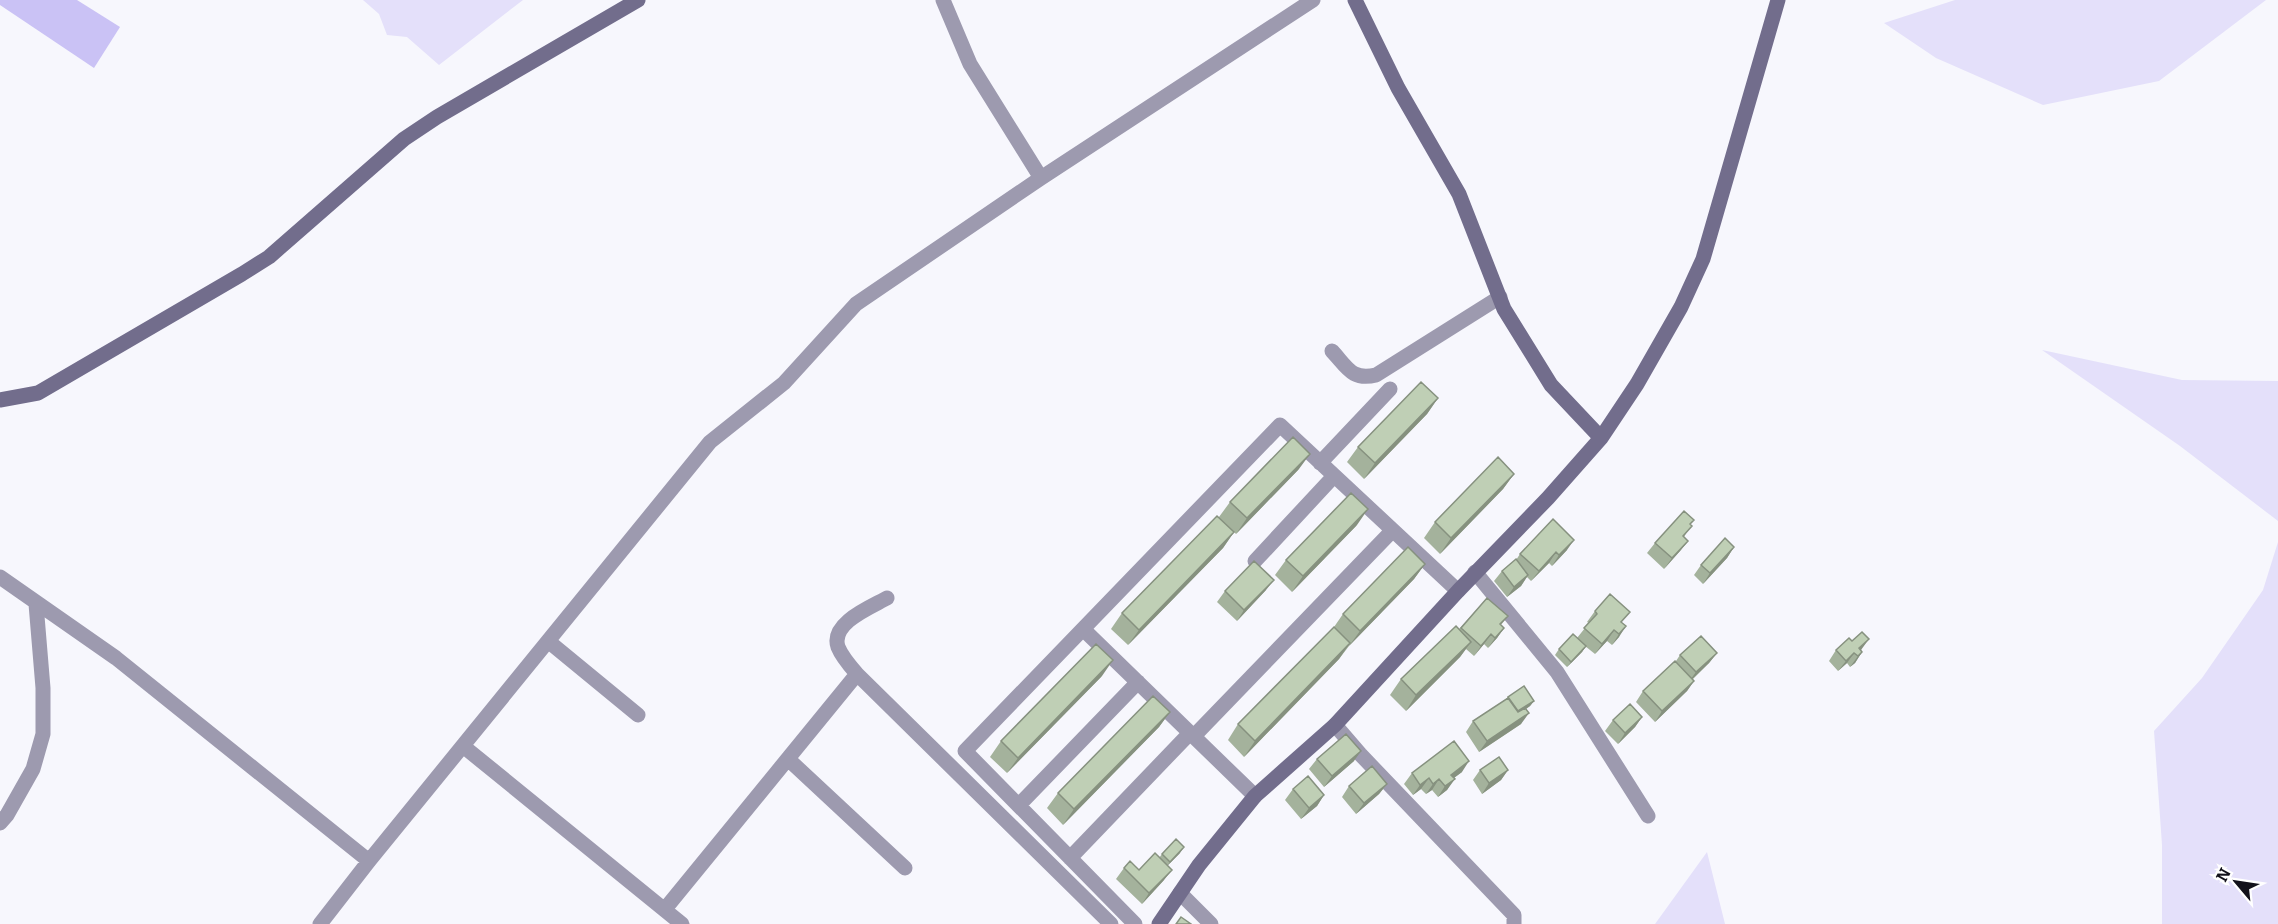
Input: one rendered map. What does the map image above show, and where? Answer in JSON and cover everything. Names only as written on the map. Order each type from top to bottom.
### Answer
[{"type":"street","points":[[0,400],[38,393],[242,274],[269,257],[404,139],[437,117],[638,0]]},
{"type":"street","points":[[943,0],[970,64],[1041,178]]},
{"type":"street","points":[[320,924],[710,442],[784,383],[856,304],[1041,178],[1313,0]]},
{"type":"street","points":[[1355,0],[1398,88],[1459,194],[1504,309],[1551,385],[1601,438]]},
{"type":"street","points":[[1159,924],[1199,865],[1256,796],[1335,725],[1475,572],[1548,498],[1601,438],[1637,384],[1681,307],[1703,259],[1778,0]]},
{"type":"street","points":[[1332,351],[1353,374],[1363,378],[1376,375],[1500,297]]},
{"type":"street","points":[[1320,463],[1390,389]]},
{"type":"street","points":[[1135,924],[965,751],[1280,425],[1458,591]]},
{"type":"street","points":[[1255,561],[1334,476]]},
{"type":"street","points":[[1070,858],[1392,531]]},
{"type":"street","points":[[1475,572],[1557,672],[1648,816]]},
{"type":"street","points":[[0,577],[116,658],[369,861]]},
{"type":"street","points":[[888,598],[852,618],[840,629],[837,645],[844,658],[857,674],[1111,924]]},
{"type":"street","points":[[0,823],[7,815],[33,769],[43,734],[43,688],[36,604]]},
{"type":"street","points":[[1083,629],[1256,796]]},
{"type":"street","points":[[548,641],[638,715]]},
{"type":"street","points":[[665,909],[857,674]]},
{"type":"street","points":[[1019,805],[1138,682]]},
{"type":"street","points":[[1335,725],[1514,915],[1514,924]]},
{"type":"street","points":[[463,746],[682,924]]},
{"type":"street","points":[[788,759],[905,868]]},
{"type":"street","points":[[1180,893],[1211,924]]},
{"type":"shaded area","points":[[0,0],[77,0],[120,27],[94,68],[0,5]]},
{"type":"shaded area","points":[[363,0],[523,0],[439,65],[407,37],[387,35],[379,14]]},
{"type":"shaded area","points":[[1955,0],[2266,0],[2159,81],[2043,105],[1936,58],[1884,23]]},
{"type":"shaded area","points":[[2042,350],[2182,380],[2278,381],[2278,521],[2180,446]]},
{"type":"shaded area","points":[[2278,542],[2278,924],[2162,924],[2162,845],[2154,731],[2202,678],[2263,590]]},
{"type":"shaded area","points":[[1707,852],[1725,924],[1655,924]]},
{"type":"building","points":[[1421,382],[1438,398],[1375,463],[1358,447]]},
{"type":"building","points":[[1293,437],[1310,454],[1247,518],[1230,502]]},
{"type":"building","points":[[1498,457],[1514,474],[1451,538],[1435,522]]},
{"type":"building","points":[[1351,493],[1368,509],[1303,576],[1286,560]]},
{"type":"building","points":[[1684,511],[1694,520],[1683,536],[1688,541],[1672,558],[1655,543]]},
{"type":"building","points":[[1217,516],[1234,532],[1139,630],[1122,613]]},
{"type":"building","points":[[1553,519],[1574,540],[1559,555],[1556,552],[1539,571],[1520,554]]},
{"type":"building","points":[[1725,538],[1734,547],[1710,573],[1701,565]]},
{"type":"building","points":[[1408,547],[1425,564],[1360,631],[1343,614]]},
{"type":"building","points":[[1516,559],[1528,575],[1514,587],[1502,571]]},
{"type":"building","points":[[1254,561],[1274,580],[1244,610],[1225,591]]},
{"type":"building","points":[[1610,594],[1630,612],[1621,622],[1626,626],[1619,634],[1614,630],[1602,644],[1584,628],[1597,614],[1595,611]]},
{"type":"building","points":[[1487,598],[1508,616],[1500,624],[1504,628],[1495,638],[1491,634],[1481,646],[1461,628]]},
{"type":"building","points":[[1456,626],[1471,642],[1416,695],[1401,679]]},
{"type":"building","points":[[1334,627],[1350,643],[1255,741],[1238,724]]},
{"type":"building","points":[[1862,632],[1869,639],[1859,648],[1862,652],[1858,656],[1854,653],[1846,661],[1836,650],[1849,638],[1852,641]]},
{"type":"building","points":[[1573,634],[1586,646],[1571,662],[1559,649]]},
{"type":"building","points":[[1701,636],[1717,653],[1696,672],[1680,655]]},
{"type":"building","points":[[1096,644],[1113,660],[1018,758],[1001,741]]},
{"type":"building","points":[[1675,661],[1694,681],[1662,711],[1643,691]]},
{"type":"building","points":[[1524,686],[1534,701],[1518,711],[1508,697]]},
{"type":"building","points":[[1153,696],[1170,712],[1074,809],[1058,793]]},
{"type":"building","points":[[1508,698],[1518,712],[1525,708],[1529,713],[1487,741],[1473,721]]},
{"type":"building","points":[[1630,704],[1642,717],[1625,733],[1613,720]]},
{"type":"building","points":[[1346,734],[1361,751],[1332,776],[1317,759]]},
{"type":"building","points":[[1454,741],[1469,761],[1451,775],[1455,779],[1445,786],[1439,779],[1433,784],[1429,778],[1420,785],[1412,773]]},
{"type":"building","points":[[1499,757],[1508,770],[1489,783],[1480,770]]},
{"type":"building","points":[[1372,766],[1387,784],[1364,803],[1349,786]]},
{"type":"building","points":[[1308,776],[1324,795],[1309,808],[1293,789]]},
{"type":"building","points":[[1176,839],[1184,847],[1170,862],[1162,854]]},
{"type":"building","points":[[1155,853],[1172,870],[1149,893],[1124,868],[1130,861],[1139,870]]},
{"type":"building","points":[[1181,917],[1191,924],[1176,924]]}]
